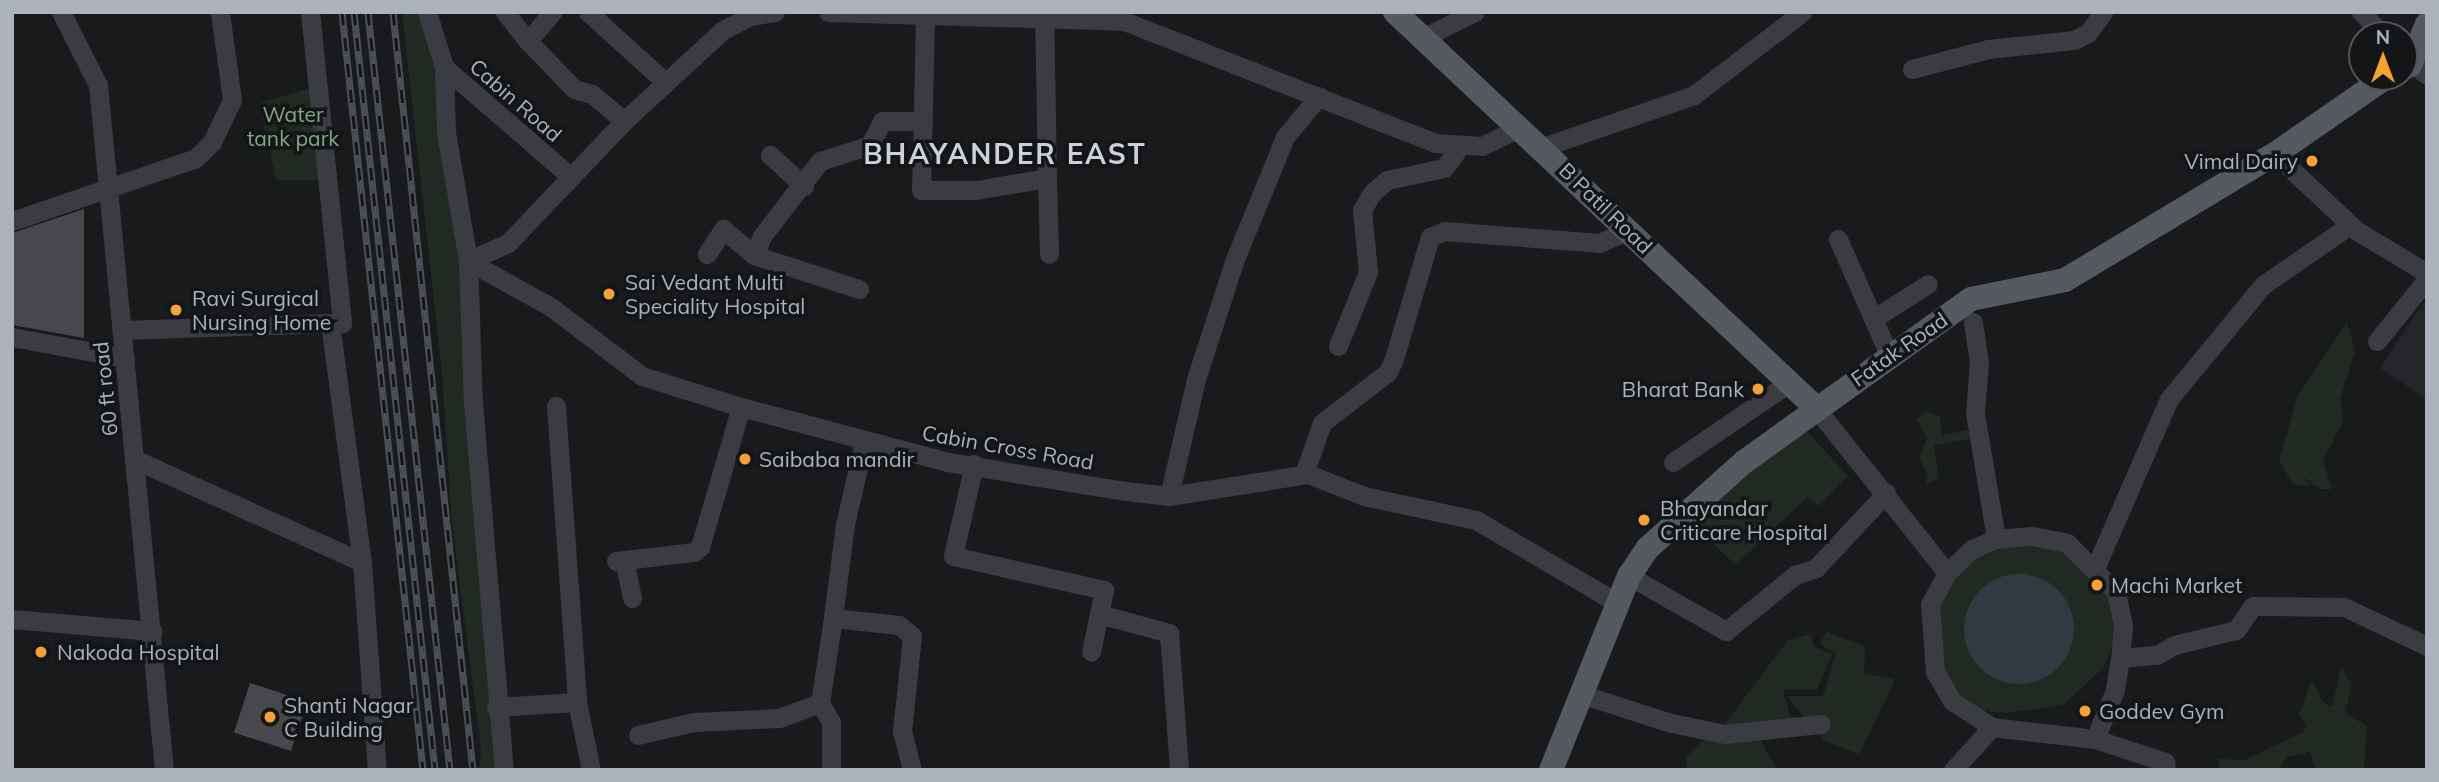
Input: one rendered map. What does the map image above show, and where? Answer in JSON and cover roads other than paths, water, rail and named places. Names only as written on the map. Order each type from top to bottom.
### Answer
[{"type":"main road","name":"B Patil Road","points":[[1395,12],[1521,127],[1815,407]]},
{"type":"main road","points":[[2418,48],[2427,24]]},
{"type":"main road","name":"Fatak Road","points":[[1551,770],[1616,603],[1629,576],[1648,548],[1815,407],[1971,299],[2065,280],[2275,154],[2366,91]]},
{"type":"street","name":"60 ft road","points":[[61,12],[98,85],[164,770]]},
{"type":"street","points":[[12,221],[108,185],[149,178],[196,158],[212,142],[232,100],[220,12]]},
{"type":"street","points":[[310,12],[342,323]]},
{"type":"street","name":"Cabin Road","points":[[428,12],[444,67],[571,177]]},
{"type":"street","points":[[505,12],[528,41],[574,89],[592,94],[624,121]]},
{"type":"street","points":[[528,41],[552,12]]},
{"type":"street","points":[[588,12],[664,81]]},
{"type":"street","points":[[468,261],[508,243],[664,81],[723,30],[751,14],[775,12]]},
{"type":"street","points":[[828,12],[925,19],[1044,14],[1124,21],[1435,143],[1460,147],[1497,141],[1521,127]]},
{"type":"street","points":[[1422,38],[1475,12]]},
{"type":"street","points":[[1543,148],[1694,95],[1802,12]]},
{"type":"street","points":[[1912,69],[1988,49],[2074,40],[2088,33],[2103,12]]},
{"type":"street","points":[[1044,14],[1049,254]]},
{"type":"street","points":[[925,19],[921,190],[976,190],[1047,178]]},
{"type":"street","points":[[444,67],[446,132],[468,261],[496,707],[504,770]]},
{"type":"street","points":[[1169,496],[1196,379],[1235,259],[1284,137],[1319,96]]},
{"type":"street","points":[[754,255],[762,236],[804,186],[820,161],[870,145],[882,121],[923,121]]},
{"type":"street","points":[[1338,346],[1368,272],[1362,210],[1371,193],[1387,180],[1444,168],[1460,147]]},
{"type":"street","points":[[2275,154],[2350,225],[2427,273]]},
{"type":"street","points":[[770,155],[804,186]]},
{"type":"street","points":[[2096,566],[2169,399],[2263,285],[2350,225]]},
{"type":"street","points":[[707,254],[723,229],[754,255],[859,289]]},
{"type":"street","points":[[1304,474],[1322,423],[1391,365],[1430,237],[1444,231],[1599,243],[1629,230]]},
{"type":"street","points":[[1838,239],[1890,357]]},
{"type":"street","name":"Cabin Cross Road","points":[[468,261],[551,307],[642,376],[741,407],[864,442],[974,464],[1169,496],[1304,474],[1364,496],[1476,520],[1564,569],[1616,603]]},
{"type":"street","points":[[2377,341],[2427,279]]},
{"type":"street","points":[[1873,319],[1928,284]]},
{"type":"street","points":[[1973,322],[1979,363],[1975,413],[1996,539]]},
{"type":"street","points":[[122,330],[330,323],[362,562],[377,770]]},
{"type":"street","points":[[12,337],[125,358]]},
{"type":"street","points":[[1673,462],[1789,383]]},
{"type":"street","points":[[556,406],[577,702],[591,770]]},
{"type":"street","points":[[632,598],[620,561],[694,552],[700,547],[741,407]]},
{"type":"street","points":[[1815,407],[1947,573]]},
{"type":"street","points":[[831,770],[831,722],[820,703],[845,524],[864,442]]},
{"type":"street","points":[[136,460],[362,562]]},
{"type":"street","points":[[974,464],[953,556],[1104,590],[1091,652]]},
{"type":"street","points":[[1629,576],[1726,631],[1795,575],[1816,568],[1886,493]]},
{"type":"street","points":[[2095,739],[2115,690],[2120,658],[2123,626],[2116,592],[2096,566],[2067,543],[2032,536],[1996,539],[1972,549],[1947,573],[1930,604],[1935,672],[1952,702],[1992,727],[2095,739],[2165,762],[2166,770]]},
{"type":"street","points":[[2120,658],[2157,655],[2174,645],[2236,631],[2253,606],[2344,607],[2427,646]]},
{"type":"street","points":[[1100,614],[1169,633],[1179,770]]},
{"type":"street","points":[[833,618],[899,625],[912,636],[902,731],[912,770]]},
{"type":"street","points":[[12,619],[152,631]]},
{"type":"street","points":[[1581,694],[1671,723],[1725,734],[1820,724]]},
{"type":"street","points":[[496,707],[577,702]]},
{"type":"street","points":[[638,735],[694,722],[779,718],[820,703]]},
{"type":"street","points":[[1953,770],[1992,727]]},
{"type":"railway","points":[[342,12],[423,770]]},
{"type":"railway","points":[[354,12],[435,770]]},
{"type":"railway","points":[[368,12],[450,770]]},
{"type":"railway","points":[[393,12],[473,770]]},
{"type":"place","name":"Vimal Dairy","points":[[2312,161]]},
{"type":"place","name":"Sai Vedant Multi Speciality Hospital","points":[[609,294]]},
{"type":"place","name":"Ravi Surgical Nursing Home","points":[[176,310]]},
{"type":"place","name":"Bharat Bank","points":[[1758,389]]},
{"type":"place","name":"Saibaba mandir","points":[[745,459]]},
{"type":"place","name":"Bhayandar Criticare Hospital","points":[[1644,520]]},
{"type":"place","name":"Machi Market","points":[[2097,585]]},
{"type":"place","name":"Nakoda Hospital","points":[[41,652]]},
{"type":"place","name":"Goddev Gym","points":[[2085,711]]},
{"type":"place","name":"Shanti Nagar C Building","points":[[270,717]]},
{"type":"district","name":"BHAYANDER EAST","points":[[1005,154]]},
{"type":"park label","name":"Water tank park","points":[[293,126]]}]
